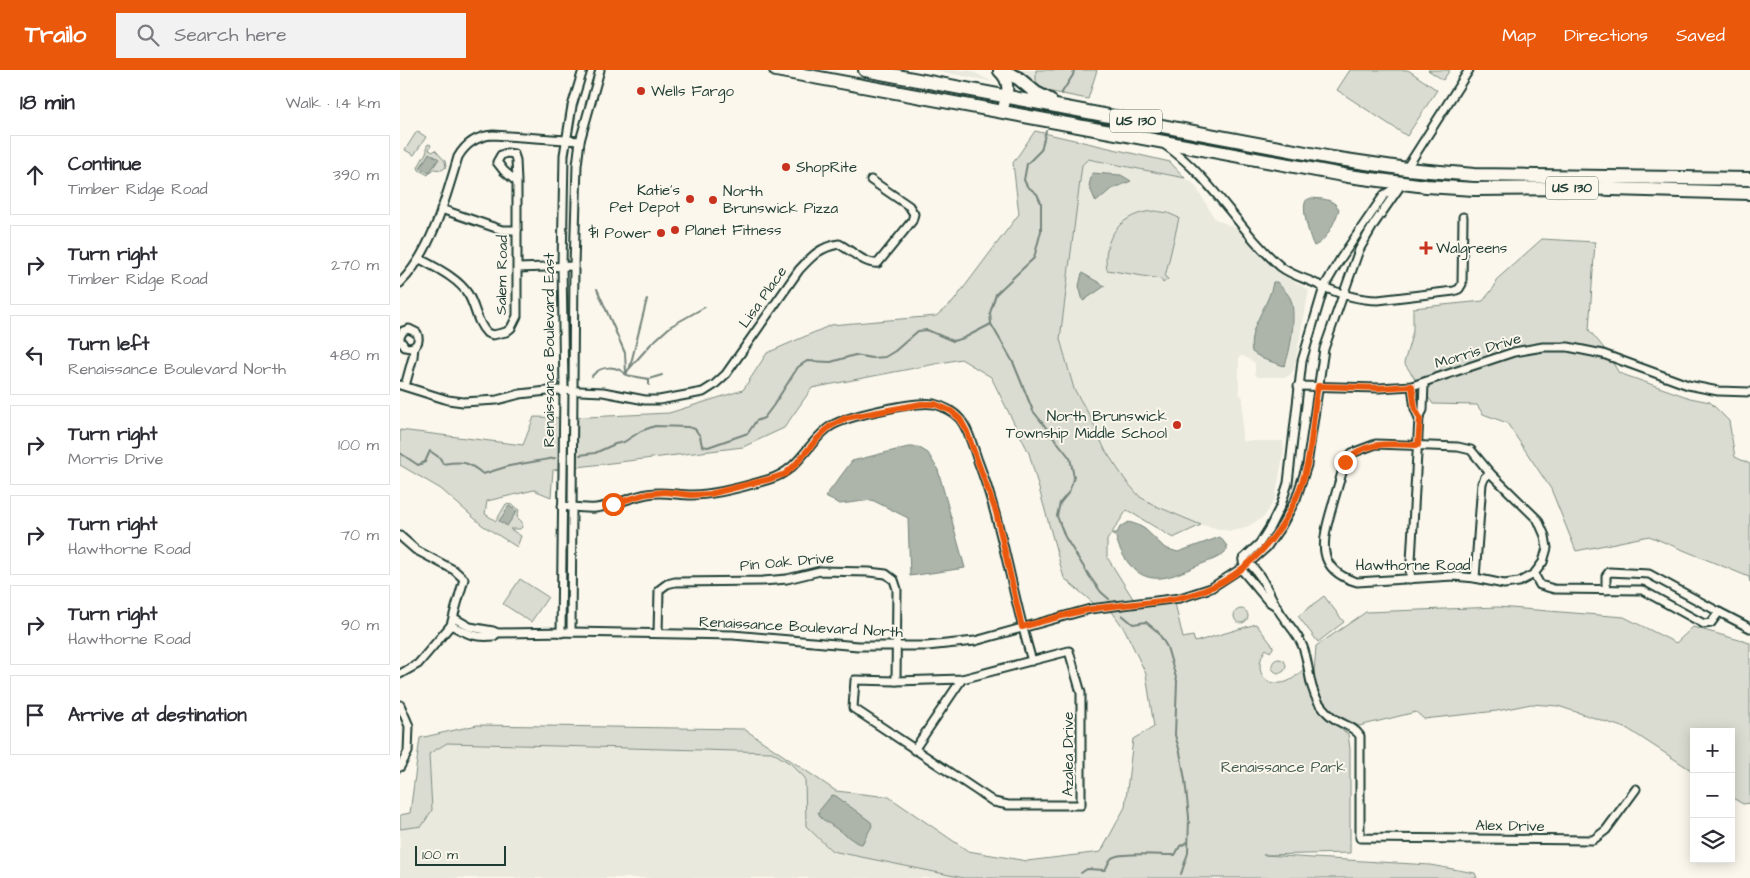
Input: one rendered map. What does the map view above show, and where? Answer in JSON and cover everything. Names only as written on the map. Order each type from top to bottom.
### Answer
[{"type":"highway","name":"US 130","points":[[776,70],[1348,176],[1402,183],[1474,189],[1578,188],[1750,193]]},
{"type":"highway","name":"US 130","points":[[865,70],[1332,158],[1406,169],[1474,175],[1750,179]]},
{"type":"highway","points":[[999,70],[1018,78],[1036,93],[1061,106]]},
{"type":"street","name":"Renaissance Boulevard East","points":[[561,633],[564,390],[562,266],[566,140],[572,106],[583,70]]},
{"type":"street","name":"Renaissance Boulevard East","points":[[570,632],[574,266],[580,141],[600,70]]},
{"type":"street","points":[[999,70],[1006,77],[1008,84],[1002,112]]},
{"type":"street","points":[[1402,183],[1406,169],[1468,70]]},
{"type":"street","points":[[400,284],[410,274],[430,240],[458,157],[463,149],[475,139],[485,135],[493,135],[580,141]]},
{"type":"street","points":[[1156,140],[1183,158],[1282,268],[1342,294],[1367,300],[1378,300],[1459,289],[1462,284],[1463,217]]},
{"type":"street","name":"Lisa Place","points":[[403,386],[448,400],[463,402],[497,400],[540,391],[603,392],[646,400],[660,400],[702,392],[714,385],[726,374],[799,270],[825,246],[839,244],[866,261],[873,264],[878,263],[912,220],[914,214],[909,206],[871,180]]},
{"type":"street","name":"Salem Road","points":[[420,258],[444,273],[467,292],[472,301],[478,322],[487,333],[493,335],[506,332],[515,323],[517,316],[517,182]]},
{"type":"street","name":"Renaissance Boulevard North","points":[[452,622],[497,633],[570,632],[733,635],[858,646],[927,646],[975,641],[1090,609],[1180,598],[1210,588],[1241,569],[1270,527],[1281,505],[1288,483],[1298,386],[1304,352],[1324,287],[1341,258],[1384,195],[1402,183]]},
{"type":"street","name":"Renaissance Boulevard North","points":[[1246,561],[1266,548],[1282,525],[1296,499],[1307,465],[1324,349],[1342,294],[1359,250],[1402,183]]},
{"type":"street","points":[[441,209],[502,230],[517,230]]},
{"type":"street","points":[[518,268],[574,266]]},
{"type":"street","points":[[403,386],[413,358],[414,347],[418,340],[415,331],[406,330],[401,333],[400,339],[405,347],[414,347]]},
{"type":"street","name":"Morris Drive","points":[[1298,386],[1379,388],[1412,386],[1514,352],[1543,347],[1568,347],[1603,354],[1688,385],[1718,391],[1750,392]]},
{"type":"street","points":[[1410,579],[1420,418],[1424,410],[1424,382]]},
{"type":"street","points":[[1412,386],[1415,409],[1420,418]]},
{"type":"street","points":[[562,506],[594,508],[646,494],[665,492],[691,495],[710,494],[770,479],[785,474],[829,427],[846,418],[921,404],[935,404],[951,411],[960,419],[967,432],[996,512],[1022,627],[1032,662]]},
{"type":"street","name":"Hawthorne Road","points":[[1376,444],[1418,445],[1458,447],[1471,450],[1490,473],[1538,520],[1545,536],[1547,548],[1543,562],[1534,574],[1519,582],[1504,584],[1476,578],[1435,576],[1357,582],[1344,578],[1334,571],[1326,558],[1324,534],[1345,462],[1352,454],[1376,444]]},
{"type":"street","points":[[1476,578],[1482,483],[1490,473]]},
{"type":"street","points":[[400,536],[416,550],[454,570],[464,579],[452,622],[418,664],[400,674]]},
{"type":"street","points":[[1246,561],[1272,595],[1276,606]]},
{"type":"street","points":[[1241,569],[1268,601],[1276,606]]},
{"type":"street","name":"Pin Oak Drive","points":[[658,633],[659,590],[667,584],[675,582],[787,579],[820,571],[869,572],[886,574],[894,580],[897,588],[896,647]]},
{"type":"street","points":[[1606,590],[1606,576],[1609,572],[1649,574],[1750,628]]},
{"type":"street","points":[[1534,574],[1540,585],[1554,589],[1642,590],[1704,624],[1711,623],[1719,612]]},
{"type":"street","name":"Alex Drive","points":[[1276,606],[1296,632],[1304,649],[1312,688],[1318,702],[1336,721],[1357,731],[1360,736],[1360,838],[1593,840],[1606,830],[1636,789]]},
{"type":"street","points":[[896,647],[896,681]]},
{"type":"street","name":"Azalea Drive","points":[[1069,651],[1082,693],[1081,805],[1008,806],[994,802],[853,708],[855,680],[962,679],[1069,651]]},
{"type":"street","points":[[914,750],[962,679]]},
{"type":"street","points":[[400,706],[409,726],[408,752],[400,767]]},
{"type":"shaded area","points":[[934,70],[969,70],[993,82]]},
{"type":"shaded area","points":[[1019,70],[1036,70],[1036,89],[1021,87]]},
{"type":"shaded area","points":[[429,153],[439,159],[429,173],[420,168]]},
{"type":"shaded area","points":[[1088,159],[1185,178],[1193,183],[1215,219],[1238,229],[1282,275],[1309,290],[1294,369],[1291,374],[1286,377],[1258,377],[1255,374],[1255,363],[1243,356],[1239,357],[1239,393],[1243,398],[1242,441],[1283,441],[1284,450],[1275,499],[1264,517],[1243,529],[1229,531],[1201,525],[1156,506],[1140,497],[1126,481],[1105,450],[1091,418],[1074,389],[1060,339],[1082,165]]},
{"type":"shaded area","points":[[1092,173],[1121,175],[1131,181],[1110,190],[1096,202],[1089,186]]},
{"type":"shaded area","points":[[1311,198],[1330,201],[1339,209],[1333,224],[1323,240],[1314,246],[1305,218],[1304,207],[1305,202]]},
{"type":"shaded area","points":[[1082,273],[1105,286],[1083,301],[1079,286]]},
{"type":"shaded area","points":[[1273,282],[1277,282],[1287,293],[1292,306],[1291,343],[1284,366],[1263,359],[1252,352],[1251,343],[1255,325],[1271,291]]},
{"type":"shaded area","points":[[908,447],[918,447],[928,453],[938,470],[965,568],[910,576],[908,518],[872,500],[840,504],[825,497],[852,461]]},
{"type":"shaded area","points":[[509,506],[517,511],[507,526],[499,521]]},
{"type":"shaded area","points":[[1129,522],[1145,529],[1165,548],[1178,552],[1220,537],[1227,546],[1227,550],[1213,560],[1175,575],[1164,578],[1146,576],[1139,573],[1128,563],[1116,537],[1113,535],[1113,533],[1117,533],[1120,527]]},
{"type":"shaded area","points":[[447,743],[772,752],[791,764],[805,778],[806,826],[832,851],[964,878],[400,878],[400,829],[422,826],[432,810],[429,754]]},
{"type":"shaded area","points":[[832,795],[871,822],[872,826],[862,844],[857,843],[821,818],[818,812]]},
{"type":"green space","points":[[1036,70],[1097,70],[1088,99],[1036,87]]},
{"type":"green space","points":[[1350,70],[1408,70],[1437,90],[1407,136],[1337,90]]},
{"type":"green space","points":[[1428,70],[1450,70],[1443,80]]},
{"type":"green space","points":[[417,131],[426,137],[414,155],[405,150]]},
{"type":"green space","name":"Renaissance Park","points":[[1035,131],[1170,162],[1185,178],[1088,159],[1082,165],[1060,339],[1074,389],[1091,418],[1105,450],[1126,481],[1140,497],[1156,506],[1201,525],[1173,538],[1127,510],[1107,540],[1107,557],[1137,605],[1174,599],[1183,638],[1193,636],[1195,642],[1256,624],[1273,646],[1270,652],[1266,649],[1261,661],[1260,667],[1263,677],[1273,683],[1284,683],[1304,669],[1310,691],[1318,707],[1348,734],[1350,749],[1350,853],[1263,855],[1430,865],[1475,873],[1477,878],[964,878],[832,851],[806,826],[805,778],[791,764],[772,752],[447,743],[429,754],[432,810],[422,826],[400,829],[400,815],[410,813],[420,738],[477,725],[744,729],[836,791],[889,797],[968,851],[1027,861],[1101,852],[1125,807],[1133,739],[1154,727],[1146,674],[1125,630],[1108,606],[1099,608],[1064,578],[1029,453],[991,377],[961,359],[812,388],[784,428],[743,447],[553,470],[551,497],[534,490],[487,501],[485,514],[496,521],[506,504],[512,505],[519,510],[517,517],[522,522],[522,527],[520,529],[510,529],[521,536],[517,547],[482,525],[441,489],[400,465],[400,430],[523,445],[534,417],[567,418],[669,413],[743,390],[767,353],[831,325],[936,316],[953,302],[1019,214],[1013,163]]},
{"type":"green space","points":[[429,144],[431,145],[429,150],[433,152],[435,150],[445,161],[446,167],[442,170],[434,169],[428,175],[419,170],[418,167]]},
{"type":"green space","points":[[1155,211],[1168,213],[1179,218],[1165,277],[1168,279],[1163,283],[1161,279],[1107,270],[1107,247],[1116,229],[1133,216]]},
{"type":"green space","points":[[1542,239],[1595,242],[1589,330],[1603,347],[1619,373],[1690,398],[1710,402],[1729,421],[1735,457],[1750,464],[1750,582],[1749,577],[1649,536],[1576,551],[1551,489],[1507,423],[1483,414],[1477,405],[1433,404],[1404,363],[1413,331],[1413,308],[1483,301],[1495,286],[1496,280]]},
{"type":"green space","points":[[520,579],[548,597],[531,622],[503,604]]},
{"type":"green space","points":[[1324,596],[1344,622],[1318,642],[1298,616]]},
{"type":"green space","points":[[1498,607],[1624,617],[1676,643],[1693,627],[1750,643],[1750,803],[1743,804],[1735,799],[1735,728],[1690,728],[1690,769],[1628,729],[1558,706],[1531,704],[1497,711],[1424,719],[1416,712],[1359,726],[1333,713],[1313,688],[1316,646],[1366,612]]},
{"type":"green space","points":[[1241,609],[1246,611],[1248,616],[1246,621],[1241,623],[1236,621],[1234,616],[1236,611]]},
{"type":"green space","points":[[1279,659],[1284,661],[1286,666],[1284,671],[1279,673],[1274,671],[1272,666],[1274,661]]},
{"type":"waterway","points":[[1061,94],[1073,75],[1074,70]]},
{"type":"waterway","points":[[1046,131],[1041,150],[1027,164],[1024,180],[1027,186],[1037,194],[1041,203],[1041,231],[1034,258],[996,294],[990,313],[991,324],[1013,362],[1033,411],[1070,458],[1074,477],[1069,492],[1060,503],[1057,516],[1065,537],[1090,577],[1109,599]]},
{"type":"waterway","points":[[597,289],[625,353],[626,373]]},
{"type":"waterway","points":[[630,367],[647,299]]},
{"type":"waterway","points":[[649,385],[649,379],[626,375],[628,370],[651,344],[671,326],[705,307]]},
{"type":"waterway","points":[[580,455],[595,453],[624,442],[641,431],[655,426],[695,429],[700,436],[702,446],[708,447],[748,433],[756,421],[764,418],[798,367],[807,361],[831,362],[855,355],[872,358],[885,357],[918,331],[927,330],[953,341],[964,338],[991,324]]},
{"type":"waterway","points":[[592,376],[604,368],[618,369],[626,375]]},
{"type":"waterway","points":[[649,379],[662,375]]},
{"type":"waterway","points":[[400,453],[418,465],[425,462],[430,451],[440,458],[443,464],[464,463],[483,474],[509,466],[555,458]]},
{"type":"waterway","points":[[1122,615],[1133,624],[1146,622],[1158,632],[1167,647],[1177,681],[1175,735],[1185,780],[1189,817],[1188,853],[1181,874]]},
{"type":"waterway","points":[[1081,873],[1087,869],[1105,870],[1111,859],[1119,855],[1175,855],[1180,846],[1188,842]]},
{"type":"place","name":"Wells Fargo","points":[[641,91]]},
{"type":"place","name":"ShopRite","points":[[786,167]]},
{"type":"place","name":"Katie's Pet Depot","points":[[690,199]]},
{"type":"place","name":"North Brunswick Pizza","points":[[713,200]]},
{"type":"place","name":"Planet Fitness","points":[[675,230]]},
{"type":"place","name":"$1 Power","points":[[661,233]]},
{"type":"place","name":"Walgreens","points":[[1426,248]]},
{"type":"place","name":"North Brunswick Township Middle School","points":[[1177,425]]},
{"type":"route","points":[[613,504],[646,494],[665,492],[691,495],[710,494],[770,479],[785,474],[829,427],[846,418],[921,404],[935,404],[951,411],[960,419],[967,432],[996,512],[1022,627],[1090,609],[1180,598],[1210,588],[1241,569],[1266,548],[1282,525],[1296,499],[1307,465],[1318,386],[1379,388],[1412,386],[1415,409],[1420,418],[1418,445],[1376,444],[1362,448],[1352,454],[1345,462]]}]
